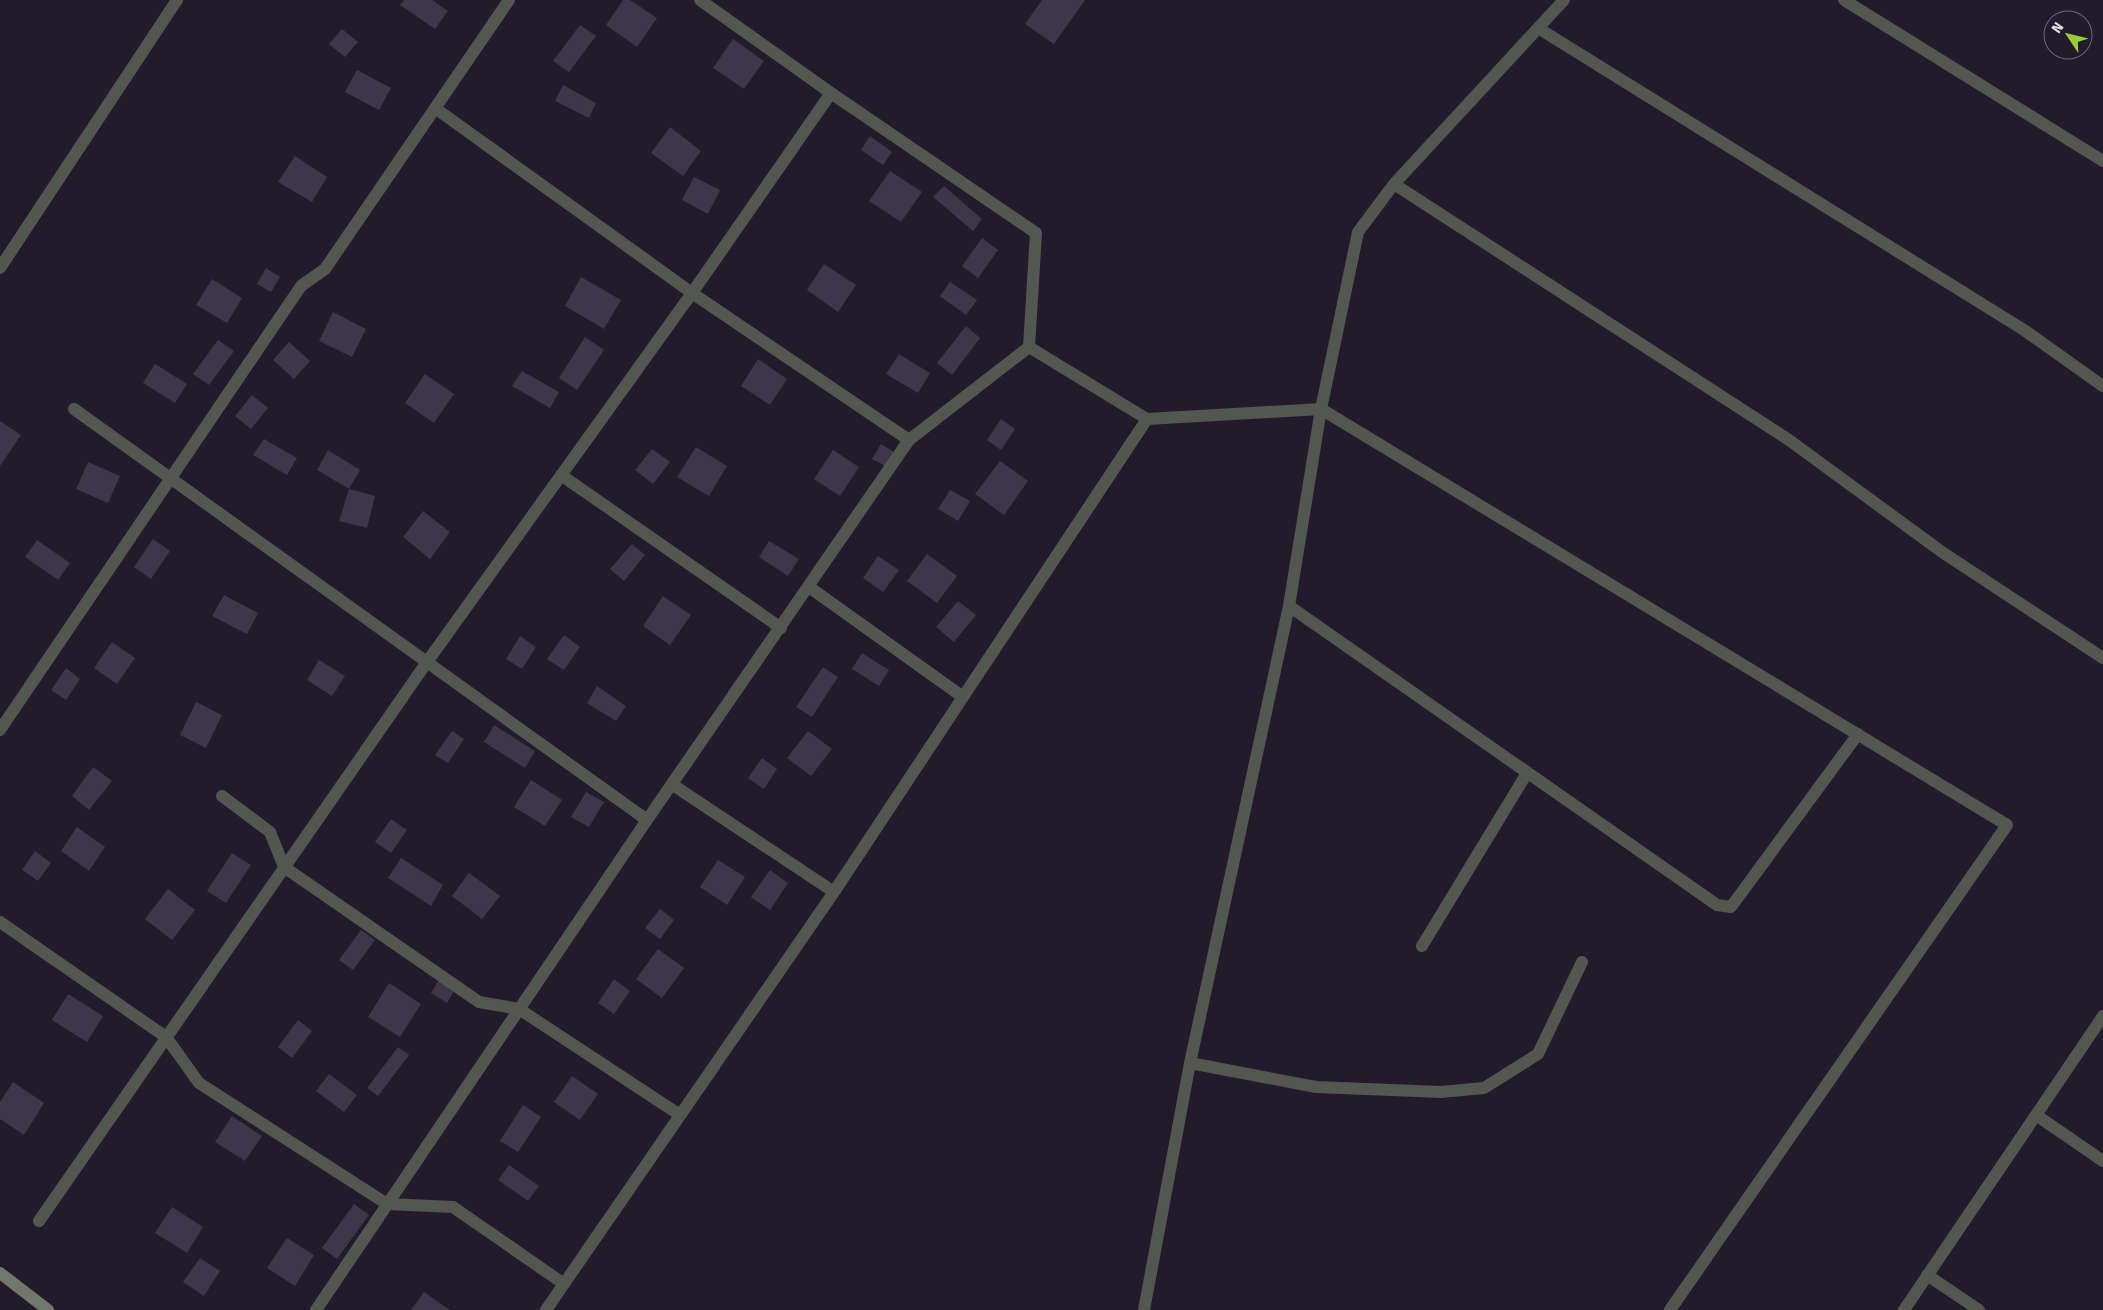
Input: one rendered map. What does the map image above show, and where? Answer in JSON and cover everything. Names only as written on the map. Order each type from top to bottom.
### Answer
[{"type":"main road","points":[[0,1273],[48,1310]]},
{"type":"street","points":[[0,268],[177,0]]},
{"type":"street","points":[[0,730],[301,286],[325,269],[508,0]]},
{"type":"street","points":[[316,1310],[647,820],[909,440],[1029,347],[1036,233],[831,93],[700,0]]},
{"type":"street","points":[[1144,1310],[1190,1063],[1288,606],[1322,409],[1358,232],[1394,184],[1564,0]]},
{"type":"street","points":[[1844,0],[2103,161]]},
{"type":"street","points":[[1538,28],[2024,330],[2103,386]]},
{"type":"street","points":[[39,1221],[427,662],[692,293],[831,93]]},
{"type":"street","points":[[435,108],[692,293],[909,440]]},
{"type":"street","points":[[1394,184],[1789,440],[1942,552],[2103,658]]},
{"type":"street","points":[[1029,347],[1147,419],[1322,409],[2007,825],[1670,1310]]},
{"type":"street","points":[[74,409],[647,820]]},
{"type":"street","points":[[546,1310],[834,892],[1147,419]]},
{"type":"street","points":[[561,475],[781,628]]},
{"type":"street","points":[[809,587],[963,696]]},
{"type":"street","points":[[1288,606],[1718,905],[1732,907],[1858,734]]},
{"type":"street","points":[[1422,946],[1527,773]]},
{"type":"street","points":[[673,784],[834,892]]},
{"type":"street","points":[[222,796],[270,832],[284,867],[479,1002],[519,1010],[680,1115]]},
{"type":"street","points":[[0,922],[166,1037],[199,1083],[387,1204],[453,1207],[564,1284]]},
{"type":"street","points":[[1190,1063],[1316,1087],[1441,1092],[1484,1088],[1538,1054],[1582,962]]},
{"type":"street","points":[[1904,1310],[2103,1016]]},
{"type":"street","points":[[2036,1115],[2103,1161]]},
{"type":"street","points":[[1927,1275],[1979,1310]]},
{"type":"building","points":[[404,0],[432,0],[448,11],[435,29],[400,5]]},
{"type":"building","points":[[623,0],[630,0],[657,18],[637,47],[606,25]]},
{"type":"building","points":[[1042,0],[1085,0],[1054,44],[1025,24]]},
{"type":"building","points":[[580,25],[596,36],[569,72],[553,61]]},
{"type":"building","points":[[342,29],[358,42],[345,57],[329,44]]},
{"type":"building","points":[[733,39],[764,61],[744,89],[713,68]]},
{"type":"building","points":[[357,70],[391,88],[379,110],[345,92]]},
{"type":"building","points":[[563,85],[596,103],[589,118],[555,101]]},
{"type":"building","points":[[670,127],[701,151],[683,176],[651,153]]},
{"type":"building","points":[[870,136],[892,152],[883,165],[861,150]]},
{"type":"building","points":[[295,156],[327,177],[312,202],[278,182]]},
{"type":"building","points":[[890,171],[922,192],[901,222],[869,201]]},
{"type":"building","points":[[694,177],[720,190],[708,214],[682,200]]},
{"type":"building","points":[[944,186],[982,219],[973,231],[933,197]]},
{"type":"building","points":[[982,238],[998,250],[978,278],[962,266]]},
{"type":"building","points":[[824,264],[856,285],[838,312],[807,290]]},
{"type":"building","points":[[266,268],[280,277],[271,292],[257,284]]},
{"type":"building","points":[[581,277],[621,300],[604,329],[565,306]]},
{"type":"building","points":[[212,279],[242,298],[227,323],[196,305]]},
{"type":"building","points":[[950,282],[977,300],[966,315],[940,296]]},
{"type":"building","points":[[333,312],[366,329],[352,357],[319,341]]},
{"type":"building","points":[[966,326],[980,338],[952,375],[937,363]]},
{"type":"building","points":[[585,337],[604,350],[577,390],[559,378]]},
{"type":"building","points":[[218,340],[234,351],[209,385],[193,374]]},
{"type":"building","points":[[289,342],[310,361],[294,379],[273,360]]},
{"type":"building","points":[[899,354],[930,373],[918,393],[886,374]]},
{"type":"building","points":[[758,359],[787,379],[770,405],[741,386]]},
{"type":"building","points":[[155,364],[187,384],[175,403],[143,383]]},
{"type":"building","points":[[522,371],[559,392],[550,408],[512,386]]},
{"type":"building","points":[[425,374],[454,394],[434,423],[405,403]]},
{"type":"building","points":[[252,395],[268,408],[251,429],[235,416]]},
{"type":"building","points":[[1001,419],[1015,429],[1001,450],[987,440]]},
{"type":"building","points":[[0,421],[21,435],[0,466]]},
{"type":"building","points":[[264,439],[297,458],[287,475],[253,455]]},
{"type":"building","points":[[881,444],[897,454],[889,468],[872,459]]},
{"type":"building","points":[[696,447],[727,466],[709,496],[677,477]]},
{"type":"building","points":[[652,449],[670,462],[653,484],[635,470]]},
{"type":"building","points":[[328,450],[360,470],[349,489],[317,470]]},
{"type":"building","points":[[833,450],[859,467],[840,496],[814,479]]},
{"type":"building","points":[[1000,461],[1028,481],[1004,515],[975,494]]},
{"type":"building","points":[[88,462],[120,476],[108,503],[76,489]]},
{"type":"building","points":[[349,489],[375,496],[367,528],[339,521]]},
{"type":"building","points":[[950,490],[970,501],[958,521],[938,509]]},
{"type":"building","points":[[423,511],[450,532],[430,559],[403,537]]},
{"type":"building","points":[[153,539],[170,551],[151,579],[134,567]]},
{"type":"building","points":[[37,540],[70,563],[58,580],[25,557]]},
{"type":"building","points":[[769,541],[799,559],[788,576],[759,557]]},
{"type":"building","points":[[632,544],[645,555],[624,581],[610,569]]},
{"type":"building","points":[[927,554],[957,576],[937,603],[907,581]]},
{"type":"building","points":[[878,556],[899,570],[883,592],[863,578]]},
{"type":"building","points":[[224,595],[258,613],[247,634],[212,616]]},
{"type":"building","points":[[663,596],[691,615],[670,645],[643,626]]},
{"type":"building","points":[[958,601],[976,615],[954,642],[936,627]]},
{"type":"building","points":[[564,635],[580,647],[564,670],[547,659]]},
{"type":"building","points":[[520,636],[536,647],[522,669],[506,659]]},
{"type":"building","points":[[112,642],[135,658],[117,684],[94,668]]},
{"type":"building","points":[[862,653],[889,670],[879,686],[852,669]]},
{"type":"building","points":[[319,660],[345,676],[332,696],[307,680]]},
{"type":"building","points":[[823,667],[838,677],[812,717],[796,707]]},
{"type":"building","points":[[66,668],[80,679],[66,700],[51,690]]},
{"type":"building","points":[[597,686],[626,706],[616,721],[587,703]]},
{"type":"building","points":[[196,702],[222,715],[206,748],[180,735]]},
{"type":"building","points":[[494,725],[535,751],[525,768],[484,742]]},
{"type":"building","points":[[452,731],[464,739],[448,763],[435,755]]},
{"type":"building","points":[[808,731],[832,749],[811,776],[787,758]]},
{"type":"building","points":[[762,758],[777,769],[764,789],[748,778]]},
{"type":"building","points":[[93,767],[112,781],[89,810],[72,796]]},
{"type":"building","points":[[531,780],[562,800],[545,826],[514,807]]},
{"type":"building","points":[[586,792],[604,802],[589,827],[571,817]]},
{"type":"building","points":[[391,819],[407,830],[391,853],[375,842]]},
{"type":"building","points":[[77,827],[105,847],[89,871],[61,851]]},
{"type":"building","points":[[35,851],[51,863],[38,881],[22,870]]},
{"type":"building","points":[[232,853],[251,865],[226,903],[207,891]]},
{"type":"building","points":[[401,858],[443,885],[431,906],[388,878]]},
{"type":"building","points":[[718,860],[745,877],[727,905],[700,887]]},
{"type":"building","points":[[770,870],[788,883],[770,910],[751,897]]},
{"type":"building","points":[[469,873],[500,896],[482,919],[452,896]]},
{"type":"building","points":[[168,889],[195,910],[172,940],[145,919]]},
{"type":"building","points":[[660,909],[674,920],[660,939],[645,928]]},
{"type":"building","points":[[361,930],[375,940],[353,970],[339,960]]},
{"type":"building","points":[[658,949],[684,968],[662,998],[636,979]]},
{"type":"building","points":[[440,978],[456,987],[447,1003],[431,993]]},
{"type":"building","points":[[614,979],[630,991],[614,1014],[598,1003]]},
{"type":"building","points":[[389,983],[421,1004],[400,1037],[368,1017]]},
{"type":"building","points":[[68,994],[103,1016],[87,1042],[52,1020]]},
{"type":"building","points":[[298,1020],[312,1031],[292,1058],[278,1047]]},
{"type":"building","points":[[398,1047],[409,1055],[378,1096],[367,1088]]},
{"type":"building","points":[[329,1074],[357,1095],[344,1112],[316,1091]]},
{"type":"building","points":[[572,1076],[598,1094],[580,1120],[554,1102]]},
{"type":"building","points":[[13,1082],[44,1103],[24,1135],[0,1119],[0,1102]]},
{"type":"building","points":[[523,1105],[541,1117],[518,1152],[500,1141]]},
{"type":"building","points":[[232,1116],[262,1136],[245,1161],[215,1142]]},
{"type":"building","points":[[509,1165],[539,1186],[528,1201],[498,1180]]},
{"type":"building","points":[[354,1204],[369,1215],[337,1259],[322,1248]]},
{"type":"building","points":[[172,1207],[203,1227],[187,1253],[155,1233]]},
{"type":"building","points":[[287,1238],[314,1255],[295,1286],[267,1268]]},
{"type":"building","points":[[200,1258],[220,1271],[204,1296],[183,1282]]},
{"type":"building","points":[[424,1292],[450,1310],[411,1310]]}]
